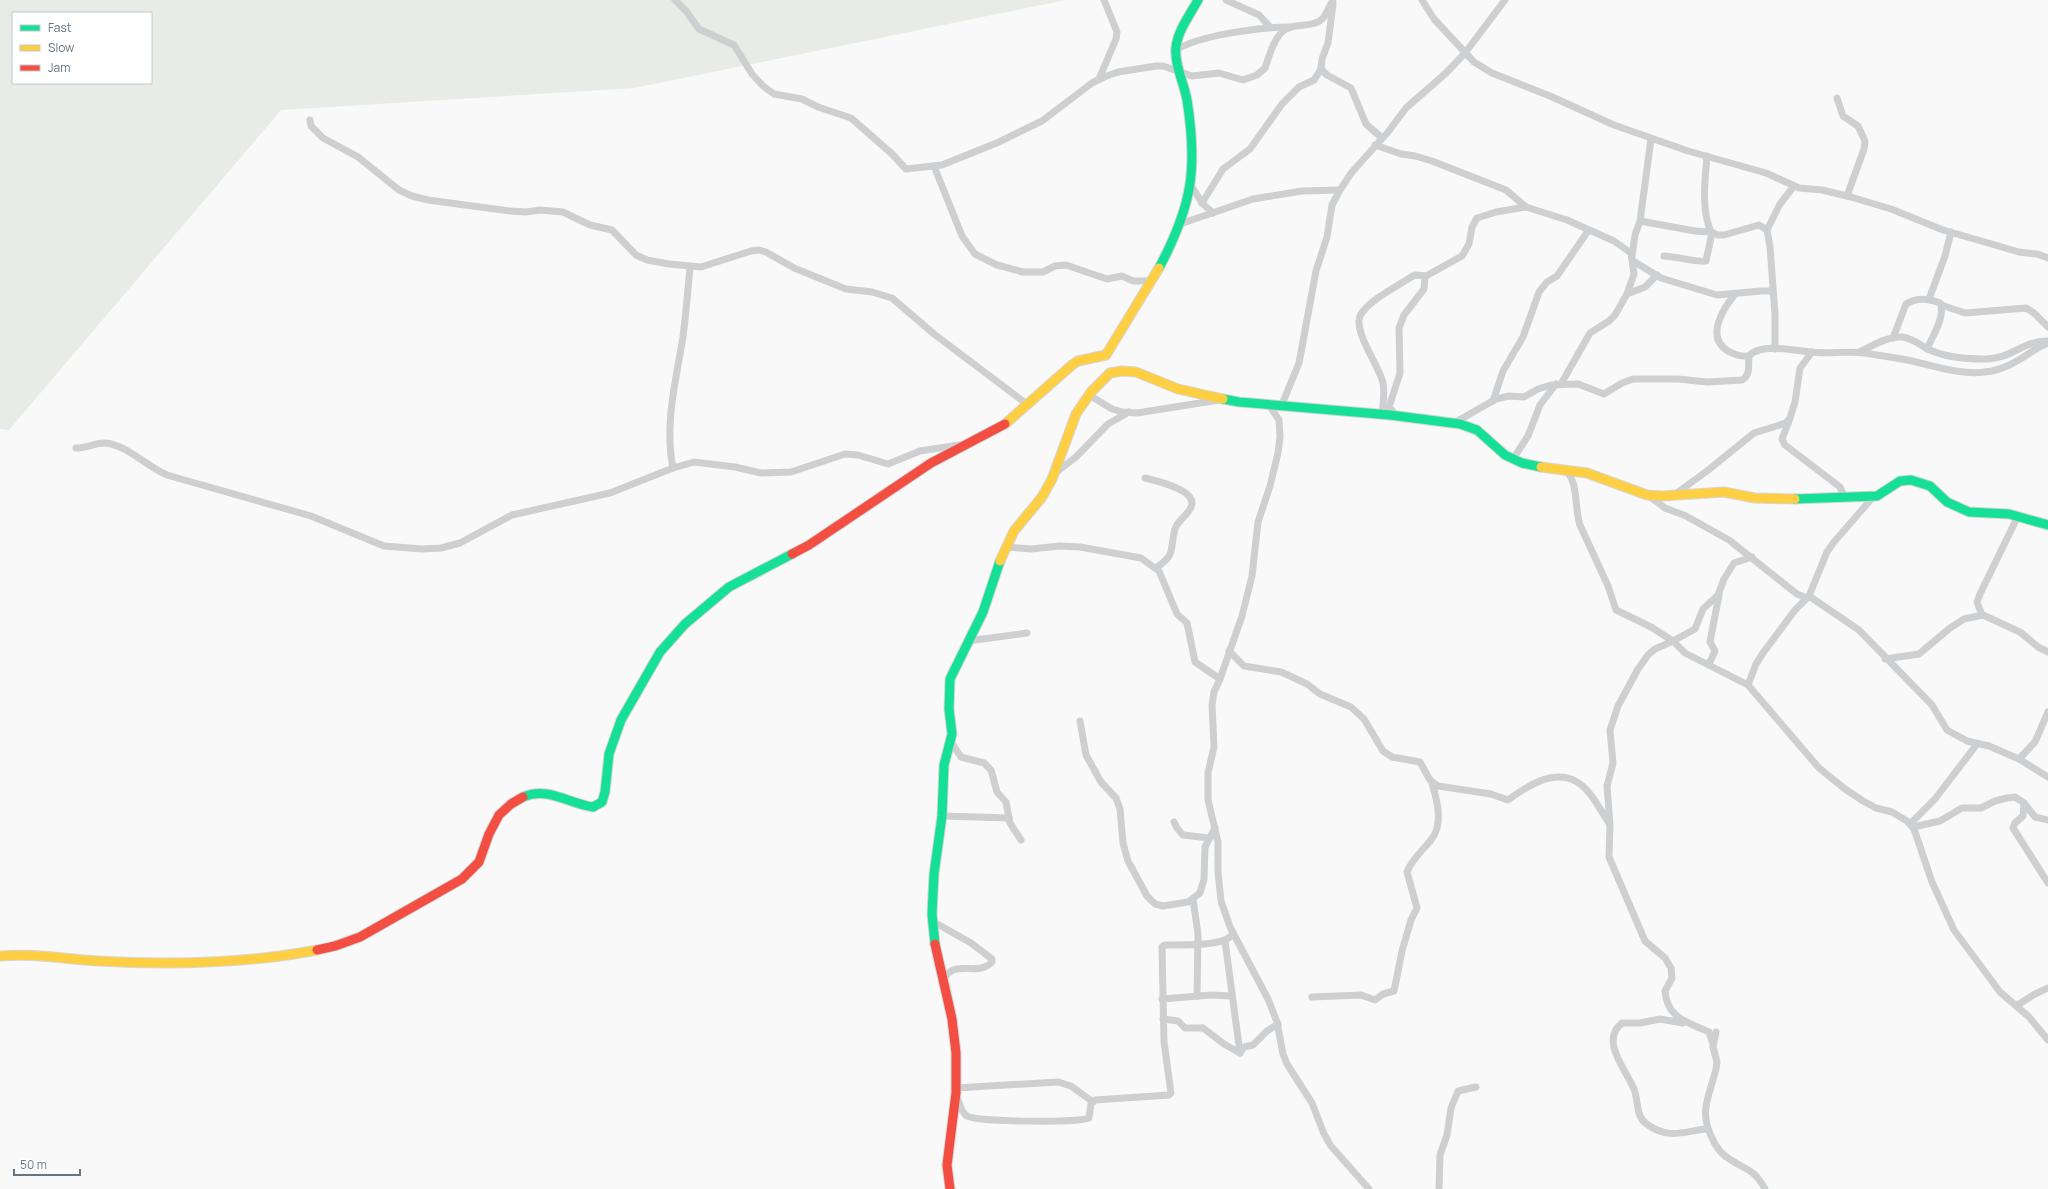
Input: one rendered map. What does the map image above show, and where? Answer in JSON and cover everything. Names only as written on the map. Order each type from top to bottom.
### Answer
[{"type":"street","points":[[675,0],[686,11],[699,29],[734,45],[752,74],[763,86],[774,94],[802,99],[818,107],[851,118],[891,153],[905,168],[934,166],[951,162],[1031,127],[1100,79],[1118,72],[1151,66],[1163,66],[1192,76],[1219,73],[1243,80],[1250,78],[1262,72],[1276,40],[1283,31],[1292,27]]},
{"type":"street","points":[[1100,79],[1116,39],[1113,18],[1104,0]]},
{"type":"street","points":[[0,956],[24,954],[97,961],[242,961],[312,951],[360,937],[462,879],[476,866],[486,845],[490,830],[495,820],[513,802],[524,797],[541,793],[585,806],[593,807],[602,802],[605,792],[609,754],[621,720],[660,652],[685,624],[729,587],[745,577],[810,545],[924,467],[1005,424],[1078,361],[1106,355],[1152,281],[1180,224],[1189,196],[1191,184],[1190,135],[1185,92],[1179,72],[1176,50],[1180,35],[1198,0]]},
{"type":"street","points":[[1226,0],[1260,15],[1270,27]]},
{"type":"street","points":[[1176,50],[1199,40],[1270,27],[1292,27],[1316,22],[1323,18],[1333,0]]},
{"type":"street","points":[[1202,203],[1222,169],[1250,149],[1282,104],[1300,87],[1314,80],[1321,69],[1322,60],[1328,43],[1333,0]]},
{"type":"street","points":[[1422,0],[1434,19],[1449,32],[1474,62],[1492,73],[1550,96],[1614,125],[1651,139],[1766,172],[1794,186],[1804,189],[1822,190],[1847,196],[1891,209],[1929,225],[2018,252],[2038,254],[2048,258]]},
{"type":"street","points":[[1281,407],[1299,363],[1316,271],[1327,237],[1332,205],[1340,190],[1352,172],[1406,108],[1446,73],[1465,53],[1505,0]]},
{"type":"street","points":[[1321,69],[1327,75],[1351,88],[1366,124],[1382,138]]},
{"type":"street","points":[[1837,98],[1843,116],[1858,126],[1864,141],[1864,149],[1847,196]]},
{"type":"street","points":[[310,120],[312,126],[323,138],[358,157],[399,190],[412,196],[466,206],[526,212],[540,210],[563,212],[590,225],[612,230],[636,255],[647,260],[701,267],[751,250],[759,250],[794,268],[846,289],[876,293],[892,298],[934,334],[1028,405]]},
{"type":"street","points":[[1513,459],[1528,436],[1540,405],[1559,384],[1590,333],[1616,315],[1634,278],[1632,258],[1635,235],[1640,221],[1651,139]]},
{"type":"street","points":[[1375,145],[1401,154],[1432,161],[1475,177],[1509,192],[1526,207],[1567,220],[1588,231],[1614,241],[1632,258],[1657,276],[1717,295],[1772,291]]},
{"type":"street","points":[[1664,256],[1676,256],[1702,262],[1706,261],[1712,232],[1706,212],[1704,187],[1707,156]]},
{"type":"street","points":[[934,166],[962,236],[975,254],[997,265],[1023,272],[1043,272],[1055,266],[1066,265],[1107,279],[1122,276],[1133,281],[1152,281]]},
{"type":"street","points":[[1191,184],[1202,203],[1213,213]]},
{"type":"street","points":[[1775,349],[1775,314],[1772,291],[1770,247],[1767,230],[1780,204],[1794,186]]},
{"type":"street","points":[[1180,224],[1253,199],[1275,194],[1312,190],[1340,190]]},
{"type":"street","points":[[1382,414],[1383,381],[1362,334],[1359,318],[1367,307],[1394,288],[1415,276],[1425,276],[1462,256],[1466,252],[1472,227],[1477,218],[1496,212],[1526,207]]},
{"type":"street","points":[[1640,221],[1695,231],[1712,232],[1718,235],[1759,225],[1767,230]]},
{"type":"street","points":[[1493,401],[1503,371],[1523,337],[1539,292],[1547,282],[1557,276],[1588,231]]},
{"type":"street","points":[[1929,299],[1952,232]]},
{"type":"street","points":[[673,468],[670,452],[670,423],[683,335],[690,266]]},
{"type":"street","points":[[1396,416],[1389,407],[1400,373],[1399,328],[1404,315],[1424,289],[1425,276]]},
{"type":"street","points":[[1627,294],[1645,287],[1657,276]]},
{"type":"street","points":[[1735,294],[1723,309],[1719,318],[1718,338],[1724,348],[1739,356],[1749,356],[1757,350],[1802,349],[1812,352],[1857,353],[1918,362],[1944,370],[1985,372],[2008,367],[2048,342]]},
{"type":"street","points":[[1893,338],[1906,304],[1918,298],[1929,299],[1941,305],[1965,313],[2026,308],[2030,309],[2048,327]]},
{"type":"street","points":[[1927,349],[1940,318],[1941,305]]},
{"type":"street","points":[[1857,353],[1893,338],[1910,338],[1927,349],[1942,354],[1994,359],[2005,356],[2032,342],[2048,342]]},
{"type":"street","points":[[1812,352],[1800,368],[1797,396],[1782,438],[1785,445],[1840,487],[1845,498]]},
{"type":"street","points":[[1453,423],[1471,415],[1493,401],[1509,396],[1524,397],[1538,389],[1559,384],[1578,384],[1604,394],[1622,383],[1633,379],[1678,379],[1707,382],[1744,379],[1749,367],[1749,356]]},
{"type":"street","points":[[950,1189],[947,1165],[956,1091],[952,1019],[932,920],[934,874],[942,816],[944,765],[951,742],[953,729],[949,709],[950,679],[983,612],[1007,547],[1018,525],[1042,498],[1053,474],[1068,432],[1089,395],[1110,373],[1130,371],[1143,374],[1178,389],[1225,399],[1281,407],[1382,414],[1453,423],[1477,430],[1506,455],[1513,459],[1536,467],[1564,469],[1595,476],[1647,495],[1665,508],[1678,512],[1716,532],[1752,557],[1798,594],[1808,597],[1858,630],[1932,705],[1948,730],[1957,736],[2019,759],[2048,777]]},
{"type":"street","points":[[1089,395],[1112,409],[1137,413],[1225,399]]},
{"type":"street","points":[[1269,405],[1279,420],[1280,438],[1278,453],[1270,486],[1258,522],[1252,576],[1240,623],[1214,692],[1212,704],[1214,748],[1207,786],[1208,800],[1219,850],[1218,872],[1221,901],[1233,933],[1268,999],[1278,1024],[1283,1054],[1287,1064],[1312,1103],[1331,1146],[1369,1189]]},
{"type":"street","points":[[1053,474],[1076,457],[1108,424],[1129,412]]},
{"type":"street","points":[[1674,495],[1707,471],[1754,433],[1760,430],[1780,426],[1790,418]]},
{"type":"street","points":[[76,448],[86,448],[105,443],[111,444],[119,447],[152,469],[167,475],[311,516],[384,546],[403,548],[441,548],[460,543],[512,515],[610,493],[673,468],[694,462],[735,467],[761,473],[791,472],[845,454],[858,455],[888,464],[920,451],[965,444]]},
{"type":"street","points":[[1564,469],[1572,477],[1576,515],[1608,586],[1615,609],[1651,626],[1673,642],[1682,651],[1748,685],[1819,768],[1863,802],[1902,817],[1911,825],[1932,882],[1954,930],[2000,992],[2029,1017],[2048,1040]]},
{"type":"street","points":[[1145,478],[1184,492],[1190,496],[1192,504],[1191,508],[1179,521],[1176,528],[1171,556],[1156,568]]},
{"type":"street","points":[[1647,495],[1662,496],[1724,492],[1755,498],[1845,498],[1874,496],[1887,491],[1900,481],[1911,480],[1930,486],[1947,502],[1968,512],[2018,516],[2048,525]]},
{"type":"street","points":[[1748,685],[1756,664],[1763,653],[1795,610],[1808,597],[1831,547],[1874,496]]},
{"type":"street","points":[[1982,615],[1977,602],[2018,516]]},
{"type":"street","points":[[1007,547],[1080,547],[1141,558],[1156,568],[1162,576],[1177,614],[1188,625],[1189,640],[1195,662],[1220,679]]},
{"type":"street","points":[[1752,557],[1734,563],[1713,601],[1703,609],[1695,629],[1673,642],[1655,648],[1648,655],[1638,670],[1621,700],[1612,722],[1610,735],[1613,763],[1607,786],[1610,825],[1609,857],[1646,941],[1665,958],[1671,968],[1672,978],[1665,991],[1670,1007],[1678,1018],[1709,1032],[1713,1044],[1717,1066],[1704,1114],[1707,1129],[1720,1152],[1731,1160],[1751,1170],[1765,1189]]},
{"type":"street","points":[[1709,664],[1715,651],[1710,642],[1720,589]]},
{"type":"street","points":[[1885,659],[1919,654],[1950,628],[1964,619],[1982,615],[2008,625],[2020,632],[2038,648],[2048,652]]},
{"type":"street","points":[[968,641],[1027,632]]},
{"type":"street","points":[[1229,651],[1244,666],[1281,672],[1307,684],[1320,694],[1356,711],[1364,719],[1382,751],[1392,757],[1420,762],[1432,783],[1439,812],[1432,840],[1419,852],[1407,872],[1417,908],[1402,951],[1394,991],[1383,994],[1376,1000],[1361,996],[1312,997]]},
{"type":"street","points":[[2019,759],[2034,742],[2048,712]]},
{"type":"street","points":[[1080,721],[1086,754],[1101,782],[1116,798],[1120,809],[1123,843],[1128,861],[1147,896],[1155,904],[1163,906],[1177,904],[1193,899],[1203,886],[1205,847],[1215,828]]},
{"type":"street","points":[[951,742],[961,757],[987,765],[991,770],[997,792],[1006,802],[1009,818],[1013,828],[1021,840]]},
{"type":"street","points":[[1911,825],[1935,799],[1961,767],[1977,744]]},
{"type":"street","points":[[1432,783],[1448,788],[1491,794],[1508,800],[1534,783],[1554,777],[1569,778],[1578,782],[1591,796],[1610,825]]},
{"type":"street","points":[[1911,825],[1940,821],[1962,808],[1981,808],[2001,799],[2015,798],[2024,803],[2035,817],[2048,820]]},
{"type":"street","points":[[2024,803],[2024,812],[2015,823],[2014,830],[2048,883]]},
{"type":"street","points":[[942,816],[1009,818]]},
{"type":"street","points":[[1174,822],[1176,828],[1183,835],[1209,838]]},
{"type":"street","points":[[1193,899],[1198,945],[1197,996]]},
{"type":"street","points":[[932,920],[970,942],[992,958],[990,964],[986,966],[972,970],[953,970],[944,978]]},
{"type":"street","points":[[956,1091],[1058,1082],[1071,1086],[1093,1102],[1109,1099],[1164,1097],[1171,1094],[1163,1019],[1162,947],[1166,945],[1198,945],[1225,941],[1230,939],[1233,933]]},
{"type":"street","points":[[1225,941],[1231,996],[1240,1052]]},
{"type":"street","points":[[2016,1006],[2034,994],[2048,988]]},
{"type":"street","points":[[1162,999],[1197,996],[1231,996]]},
{"type":"street","points":[[1163,1019],[1178,1021],[1185,1028],[1203,1028],[1224,1044],[1240,1052]]},
{"type":"street","points":[[1691,1024],[1660,1019],[1640,1024],[1622,1023],[1616,1030],[1613,1042],[1617,1056],[1634,1089],[1640,1118],[1648,1125],[1669,1134],[1676,1135],[1707,1129]]},
{"type":"street","points":[[1240,1052],[1244,1047],[1253,1045],[1266,1031],[1278,1024]]},
{"type":"street","points":[[1713,1044],[1716,1032]]},
{"type":"street","points":[[1439,1189],[1440,1155],[1447,1135],[1454,1096],[1458,1091],[1476,1087]]},
{"type":"street","points":[[956,1091],[961,1108],[968,1117],[1001,1121],[1082,1120],[1090,1117],[1093,1102]]},
{"type":"shaded area","points":[[0,0],[1066,0],[634,88],[281,110],[9,430],[0,429]]},
{"type":"traffic: fast","points":[[1159,268],[1179,225],[1190,187],[1192,167],[1190,124],[1186,94],[1176,60],[1176,47],[1179,35],[1198,0]]},
{"type":"traffic: fast","points":[[1223,399],[1239,402],[1390,415],[1460,424],[1477,430],[1505,455],[1522,463],[1541,467]]},
{"type":"traffic: fast","points":[[1795,499],[1877,496],[1900,481],[1911,480],[1930,486],[1947,502],[1969,512],[2009,514],[2048,525]]},
{"type":"traffic: fast","points":[[523,797],[532,794],[550,795],[593,807],[602,802],[605,792],[609,754],[621,720],[660,652],[685,624],[729,587],[792,554]]},
{"type":"traffic: fast","points":[[935,944],[932,914],[934,874],[942,816],[944,765],[952,734],[949,709],[950,679],[983,612],[1000,561]]},
{"type":"traffic: slow","points":[[1005,424],[1072,365],[1078,361],[1106,355],[1159,268]]},
{"type":"traffic: slow","points":[[1000,561],[1014,531],[1042,497],[1052,479],[1076,414],[1091,392],[1110,373],[1122,371],[1136,372],[1178,389],[1223,399]]},
{"type":"traffic: slow","points":[[1541,467],[1587,473],[1647,495],[1662,496],[1724,492],[1755,498],[1795,499]]},
{"type":"traffic: slow","points":[[0,956],[24,955],[97,961],[180,963],[235,961],[290,955],[317,950]]},
{"type":"traffic: jam","points":[[792,554],[809,545],[931,463],[1005,424]]},
{"type":"traffic: jam","points":[[317,950],[335,946],[360,937],[462,879],[479,862],[489,834],[499,815],[511,804],[523,797]]},
{"type":"traffic: jam","points":[[935,944],[952,1019],[956,1053],[956,1093],[947,1165],[950,1189]]}]
